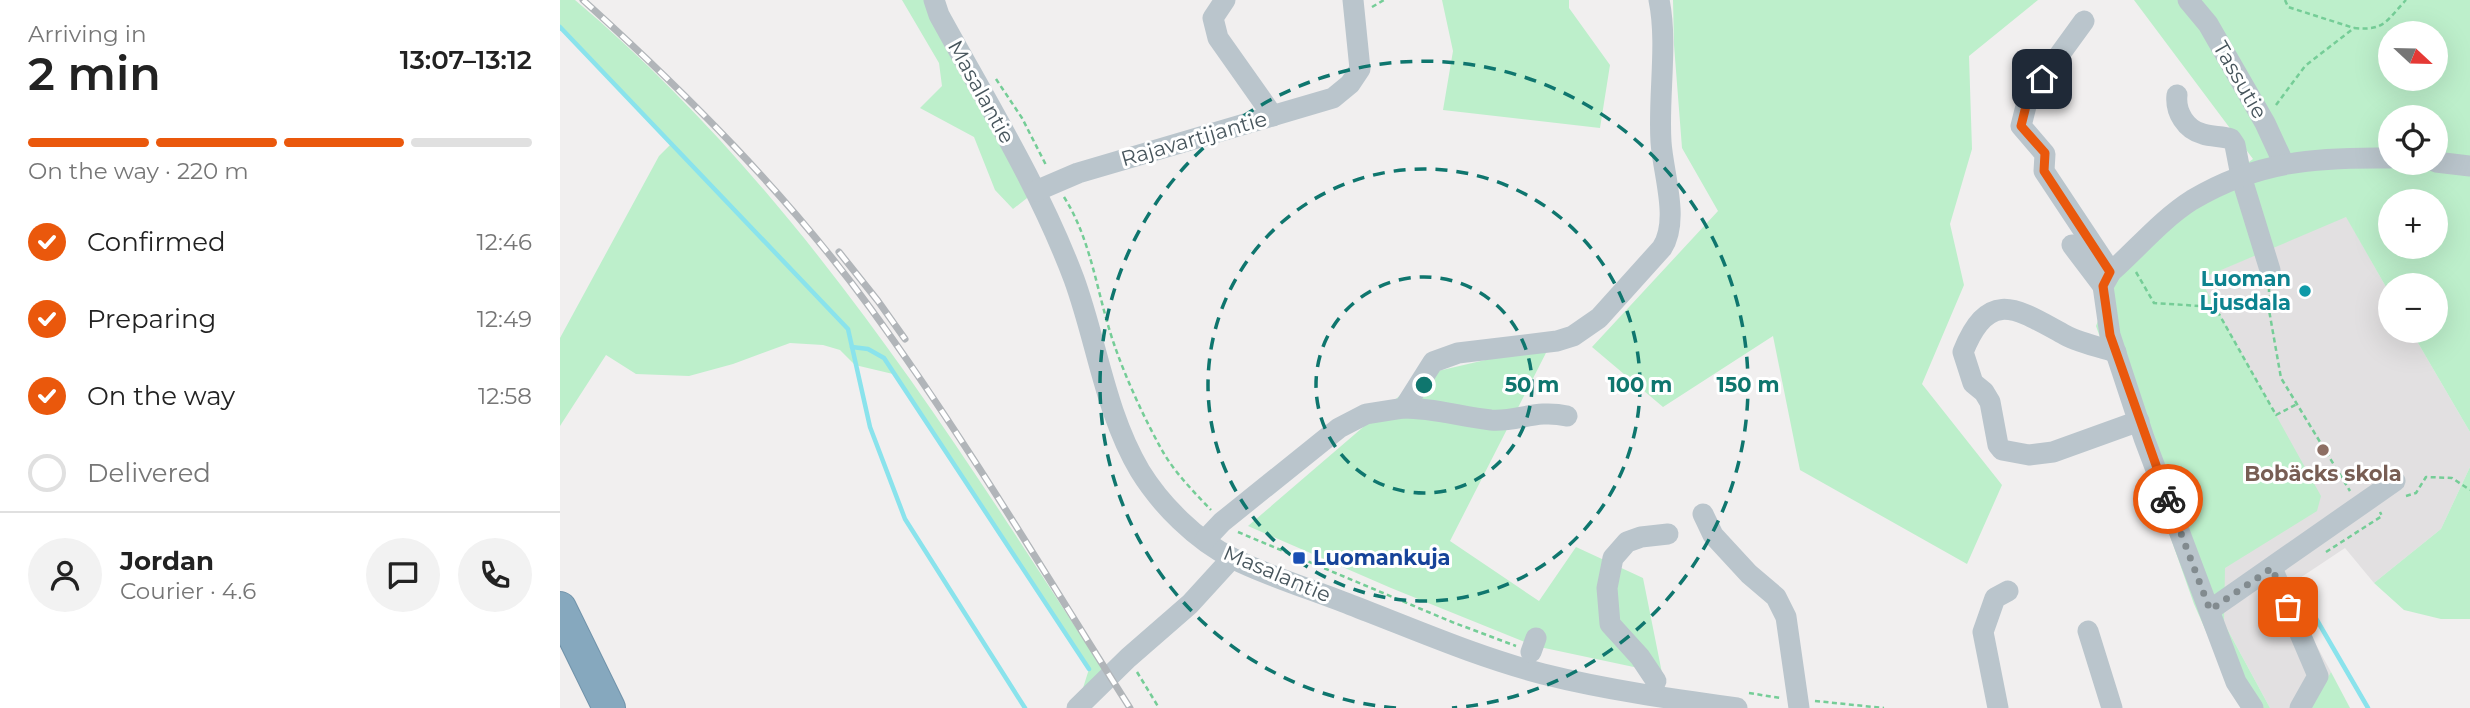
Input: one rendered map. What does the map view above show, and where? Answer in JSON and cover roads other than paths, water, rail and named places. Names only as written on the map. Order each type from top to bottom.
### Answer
[{"type":"highway","points":[[560,608],[609,708]]},
{"type":"street","name":"Masalantie","points":[[934,0],[939,15],[1046,187],[1115,416],[1139,470],[1154,492],[1205,540],[1232,558],[1464,649],[1541,673],[1637,694],[1743,701]]},
{"type":"street","points":[[1225,0],[1213,18],[1217,38],[1273,116]]},
{"type":"street","name":"Rajavartijantie","points":[[1046,187],[1078,173],[1333,98],[1350,84],[1360,69],[1353,0]]},
{"type":"street","points":[[1404,408],[1433,362],[1458,354],[1557,341],[1573,336],[1599,318],[1666,242],[1671,219],[1661,142],[1659,0]]},
{"type":"street","name":"Tassutie","points":[[2188,0],[2208,24],[2265,123],[2284,164]]},
{"type":"street","points":[[2084,21],[2028,98],[2021,126],[2045,153],[2044,171],[2107,279],[2110,335],[2139,421],[2236,682],[2253,708]]},
{"type":"street","points":[[2177,95],[2178,113],[2189,127],[2204,135],[2231,139],[2235,145],[2241,176],[2270,270]]},
{"type":"street","points":[[2107,279],[2127,257],[2191,201],[2241,176],[2284,164],[2328,158],[2378,158]]},
{"type":"street","points":[[2448,163],[2470,166]]},
{"type":"street","points":[[2072,245],[2107,279]]},
{"type":"street","points":[[2116,352],[2067,336],[2040,319],[2005,309],[1990,312],[1984,318],[1968,338],[1963,352],[1973,383],[1984,392],[1990,402],[1998,445],[2002,450],[2029,455],[2053,452],[2139,421]]},
{"type":"street","points":[[1205,540],[1222,522],[1339,428],[1366,414],[1422,408],[1494,421],[1549,412],[1567,416]]},
{"type":"street","points":[[2210,610],[2359,506],[2396,490]]},
{"type":"street","points":[[1703,514],[1713,535],[1749,574],[1776,597],[1786,617],[1798,704]]},
{"type":"street","points":[[1656,681],[1640,657],[1610,624],[1607,588],[1613,558],[1628,542],[1641,537],[1668,534]]},
{"type":"street","points":[[1077,708],[1128,658],[1190,604],[1232,558]]},
{"type":"street","points":[[2272,568],[2318,676],[2300,708]]},
{"type":"street","points":[[1998,708],[1983,632],[1995,598],[2008,591]]},
{"type":"street","points":[[2088,631],[2112,708]]},
{"type":"waterway","points":[[560,27],[848,329],[870,427],[905,519],[1025,708]]},
{"type":"waterway","points":[[852,347],[868,349],[884,358],[1089,669]]},
{"type":"waterway","points":[[2307,603],[2368,708]]},
{"type":"railway","points":[[583,0],[735,147],[839,267],[939,407],[1130,708]]},
{"type":"railway","points":[[839,252],[905,339]]},
{"type":"place","name":"Luoman Ljusdala","points":[[2305,291]]},
{"type":"place","name":"Bobäcks skola","points":[[2323,450]]},
{"type":"place","name":"Luomankuja","points":[[1299,558]]}]
